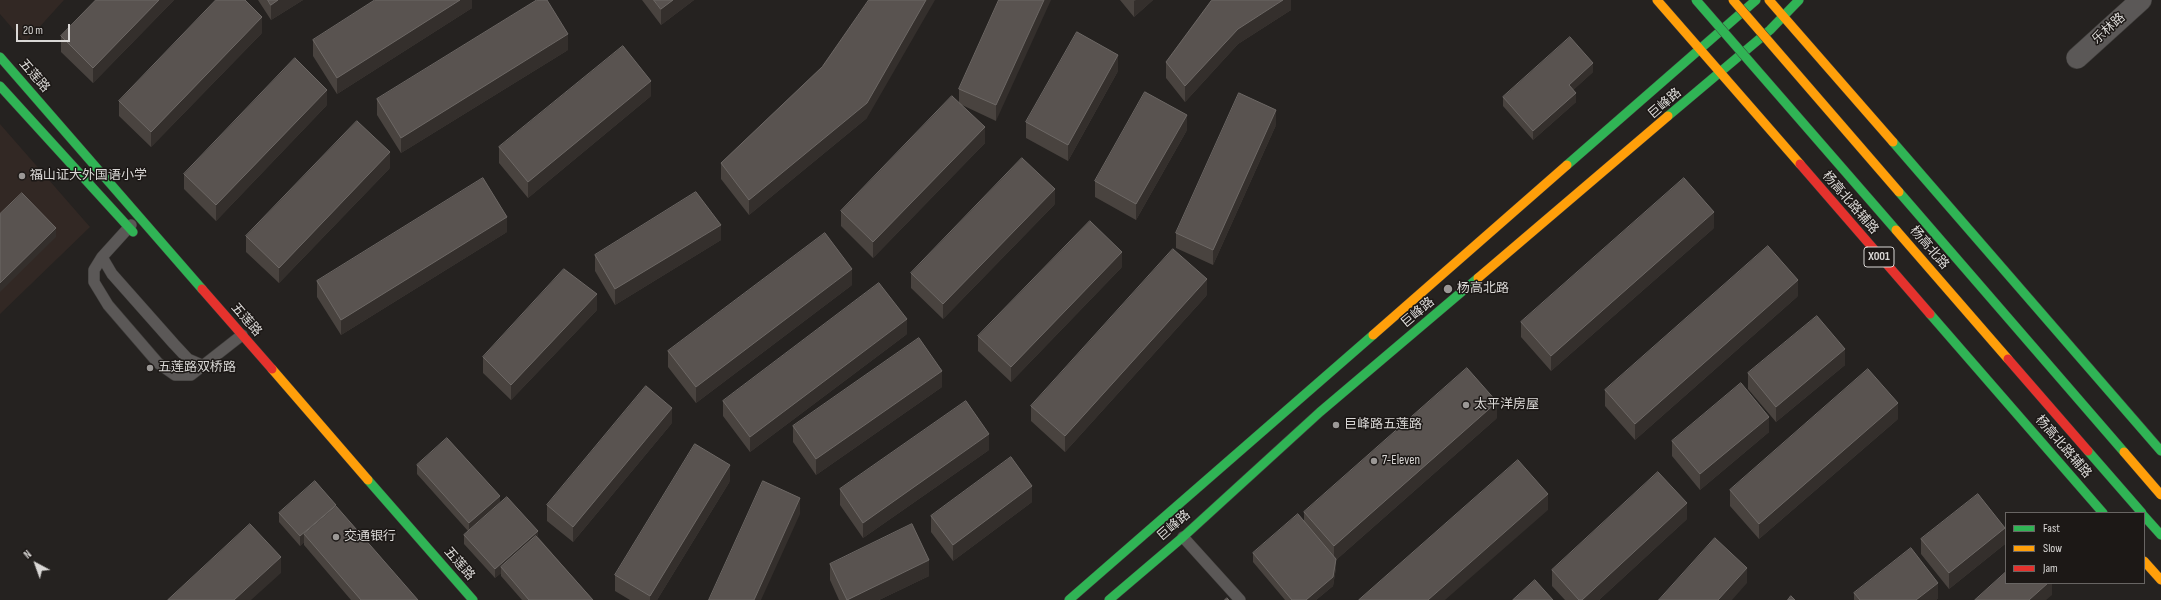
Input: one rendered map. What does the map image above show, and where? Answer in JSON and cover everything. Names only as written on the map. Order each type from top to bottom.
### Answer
[{"type":"main road","name":"杨高北路辅路","points":[[1657,0],[2102,512]]},
{"type":"main road","name":"杨高北路","points":[[1696,0],[2141,512]]},
{"type":"main road","name":"杨高北路","points":[[1733,0],[2161,495]]},
{"type":"main road","name":"巨峰路","points":[[1069,600],[1756,0]]},
{"type":"main road","points":[[1769,0],[2161,451]]},
{"type":"main road","name":"巨峰路","points":[[1109,600],[1183,537],[1320,412],[1719,73],[1784,17],[1799,0]]},
{"type":"main road","name":"五莲路","points":[[0,57],[473,600]]},
{"type":"main road","points":[[0,86],[140,240]]},
{"type":"main road","points":[[2145,517],[2161,535]]},
{"type":"main road","points":[[2145,562],[2161,580]]},
{"type":"street","name":"乐林路","points":[[2077,58],[2141,0]]},
{"type":"lane","points":[[137,214],[129,228],[102,257],[94,270],[94,282],[108,305],[158,363],[175,375],[191,375],[242,335]]},
{"type":"lane","points":[[102,257],[112,274],[188,359],[204,366]]},
{"type":"lane","points":[[1183,537],[1240,600]]},
{"type":"shaded area","points":[[0,0],[64,0],[25,43],[0,14]]},
{"type":"shaded area","name":"福山证大外国语小学","points":[[0,124],[90,227],[0,314]]},
{"type":"building","points":[[96,0],[159,0],[93,68],[61,36]]},
{"type":"building","points":[[216,0],[245,0],[262,17],[151,132],[119,101]]},
{"type":"building","points":[[268,0],[278,0],[271,5]]},
{"type":"building","points":[[375,0],[460,0],[337,78],[313,40]]},
{"type":"building","points":[[537,0],[547,0],[568,34],[401,138],[377,99]]},
{"type":"building","points":[[654,0],[673,0],[661,9]]},
{"type":"building","points":[[869,0],[926,0],[867,103],[749,200],[721,163],[822,67]]},
{"type":"building","points":[[999,0],[1044,0],[996,105],[959,89]]},
{"type":"building","points":[[1212,0],[1283,0],[1238,29],[1185,86],[1166,62]]},
{"type":"building","points":[[1077,32],[1118,55],[1068,145],[1026,122]]},
{"type":"building","points":[[1570,37],[1593,63],[1569,85],[1576,93],[1533,131],[1503,97]]},
{"type":"building","points":[[623,46],[651,81],[528,182],[499,147]]},
{"type":"building","points":[[295,58],[327,90],[216,205],[184,174]]},
{"type":"building","points":[[1145,92],[1187,115],[1136,204],[1095,181]]},
{"type":"building","points":[[1239,93],[1276,110],[1213,250],[1176,233]]},
{"type":"building","points":[[952,96],[985,127],[873,242],[841,211]]},
{"type":"building","points":[[357,121],[390,152],[279,268],[246,236]]},
{"type":"building","points":[[1022,158],[1055,189],[943,304],[911,273]]},
{"type":"building","points":[[483,178],[507,217],[341,320],[317,281]]},
{"type":"building","points":[[1684,178],[1714,212],[1551,356],[1521,322]]},
{"type":"building","points":[[696,192],[721,225],[615,289],[595,255]]},
{"type":"building","points":[[22,193],[56,228],[0,283],[0,214]]},
{"type":"building","points":[[1090,221],[1122,252],[1011,367],[978,336]]},
{"type":"building","points":[[825,233],[852,269],[696,387],[668,351]]},
{"type":"building","points":[[1768,246],[1798,280],[1635,424],[1605,390]]},
{"type":"building","points":[[1173,249],[1207,279],[1065,436],[1031,406]]},
{"type":"building","points":[[564,269],[597,294],[511,385],[483,357]]},
{"type":"building","points":[[879,283],[907,319],[750,437],[723,401]]},
{"type":"building","points":[[1817,316],[1845,349],[1776,407],[1748,373]]},
{"type":"building","points":[[919,338],[942,371],[816,459],[793,426]]},
{"type":"building","points":[[1467,368],[1497,402],[1334,546],[1304,512]]},
{"type":"building","points":[[1868,369],[1898,403],[1759,524],[1730,490]]},
{"type":"building","points":[[1741,383],[1769,417],[1700,474],[1672,441]]},
{"type":"building","points":[[646,386],[672,408],[573,527],[547,505]]},
{"type":"building","points":[[966,401],[989,434],[863,523],[840,489]]},
{"type":"building","points":[[447,438],[500,496],[469,523],[417,465]]},
{"type":"building","points":[[695,444],[730,465],[650,596],[615,575]]},
{"type":"building","points":[[1011,457],[1032,486],[953,545],[931,516]]},
{"type":"building","points":[[1518,460],[1548,494],[1428,600],[1359,600]]},
{"type":"building","points":[[1658,472],[1687,503],[1582,600],[1579,600],[1552,570]]},
{"type":"building","points":[[315,481],[336,505],[300,536],[279,513]]},
{"type":"building","points":[[763,481],[800,498],[754,600],[709,600]]},
{"type":"building","points":[[1978,494],[2005,528],[1949,573],[1921,539]]},
{"type":"building","points":[[507,497],[538,531],[495,569],[464,535]]},
{"type":"building","points":[[336,506],[418,600],[361,600],[304,534]]},
{"type":"building","points":[[1298,514],[1336,559],[1333,577],[1306,600],[1292,600],[1253,553]]},
{"type":"building","points":[[250,524],[281,557],[234,600],[168,600]]},
{"type":"building","points":[[912,524],[929,560],[847,600],[830,564]]},
{"type":"building","points":[[536,536],[593,600],[529,600],[501,567]]},
{"type":"building","points":[[1715,538],[1747,568],[1718,600],[1659,600]]},
{"type":"building","points":[[1911,548],[1938,583],[1916,600],[1860,600],[1854,593]]},
{"type":"building","points":[[2005,573],[2005,584],[2047,584],[2029,600],[1975,600]]},
{"type":"building","points":[[1535,580],[1553,600],[1513,600]]},
{"type":"building","points":[[1791,596],[1795,600],[1788,600]]},
{"type":"traffic: fast","points":[[1696,0],[1896,230]]},
{"type":"traffic: fast","points":[[1567,165],[1756,0]]},
{"type":"traffic: fast","points":[[1668,116],[1770,30],[1799,0]]},
{"type":"traffic: fast","points":[[0,57],[202,289]]},
{"type":"traffic: fast","points":[[0,86],[133,232]]},
{"type":"traffic: fast","points":[[1893,142],[2161,451]]},
{"type":"traffic: fast","points":[[1899,192],[2124,452]]},
{"type":"traffic: fast","points":[[1109,600],[1183,537],[1320,412],[1478,278]]},
{"type":"traffic: fast","points":[[1930,314],[2102,512]]},
{"type":"traffic: fast","points":[[1069,600],[1373,335]]},
{"type":"traffic: fast","points":[[2088,451],[2141,512]]},
{"type":"traffic: fast","points":[[368,480],[473,600]]},
{"type":"traffic: fast","points":[[2145,517],[2161,535]]},
{"type":"traffic: slow","points":[[1657,0],[1800,164]]},
{"type":"traffic: slow","points":[[1733,0],[1899,192]]},
{"type":"traffic: slow","points":[[1769,0],[1893,142]]},
{"type":"traffic: slow","points":[[1478,278],[1668,116]]},
{"type":"traffic: slow","points":[[1373,335],[1567,165]]},
{"type":"traffic: slow","points":[[1896,230],[2008,359]]},
{"type":"traffic: slow","points":[[272,369],[368,480]]},
{"type":"traffic: slow","points":[[2124,452],[2161,495]]},
{"type":"traffic: slow","points":[[2145,562],[2161,580]]},
{"type":"traffic: jam","points":[[1800,164],[1930,314]]},
{"type":"traffic: jam","points":[[202,289],[272,369]]},
{"type":"traffic: jam","points":[[2008,359],[2088,451]]},
{"type":"place","name":"福山证大外国语小学","points":[[22,176]]},
{"type":"place","name":"杨高北路","points":[[1448,289]]},
{"type":"place","name":"五莲路双桥路","points":[[150,368]]},
{"type":"place","name":"太平洋房屋","points":[[1466,405]]},
{"type":"place","name":"巨峰路五莲路","points":[[1336,425]]},
{"type":"place","name":"7-Eleven","points":[[1374,461]]},
{"type":"place","name":"交通银行","points":[[336,537]]}]
